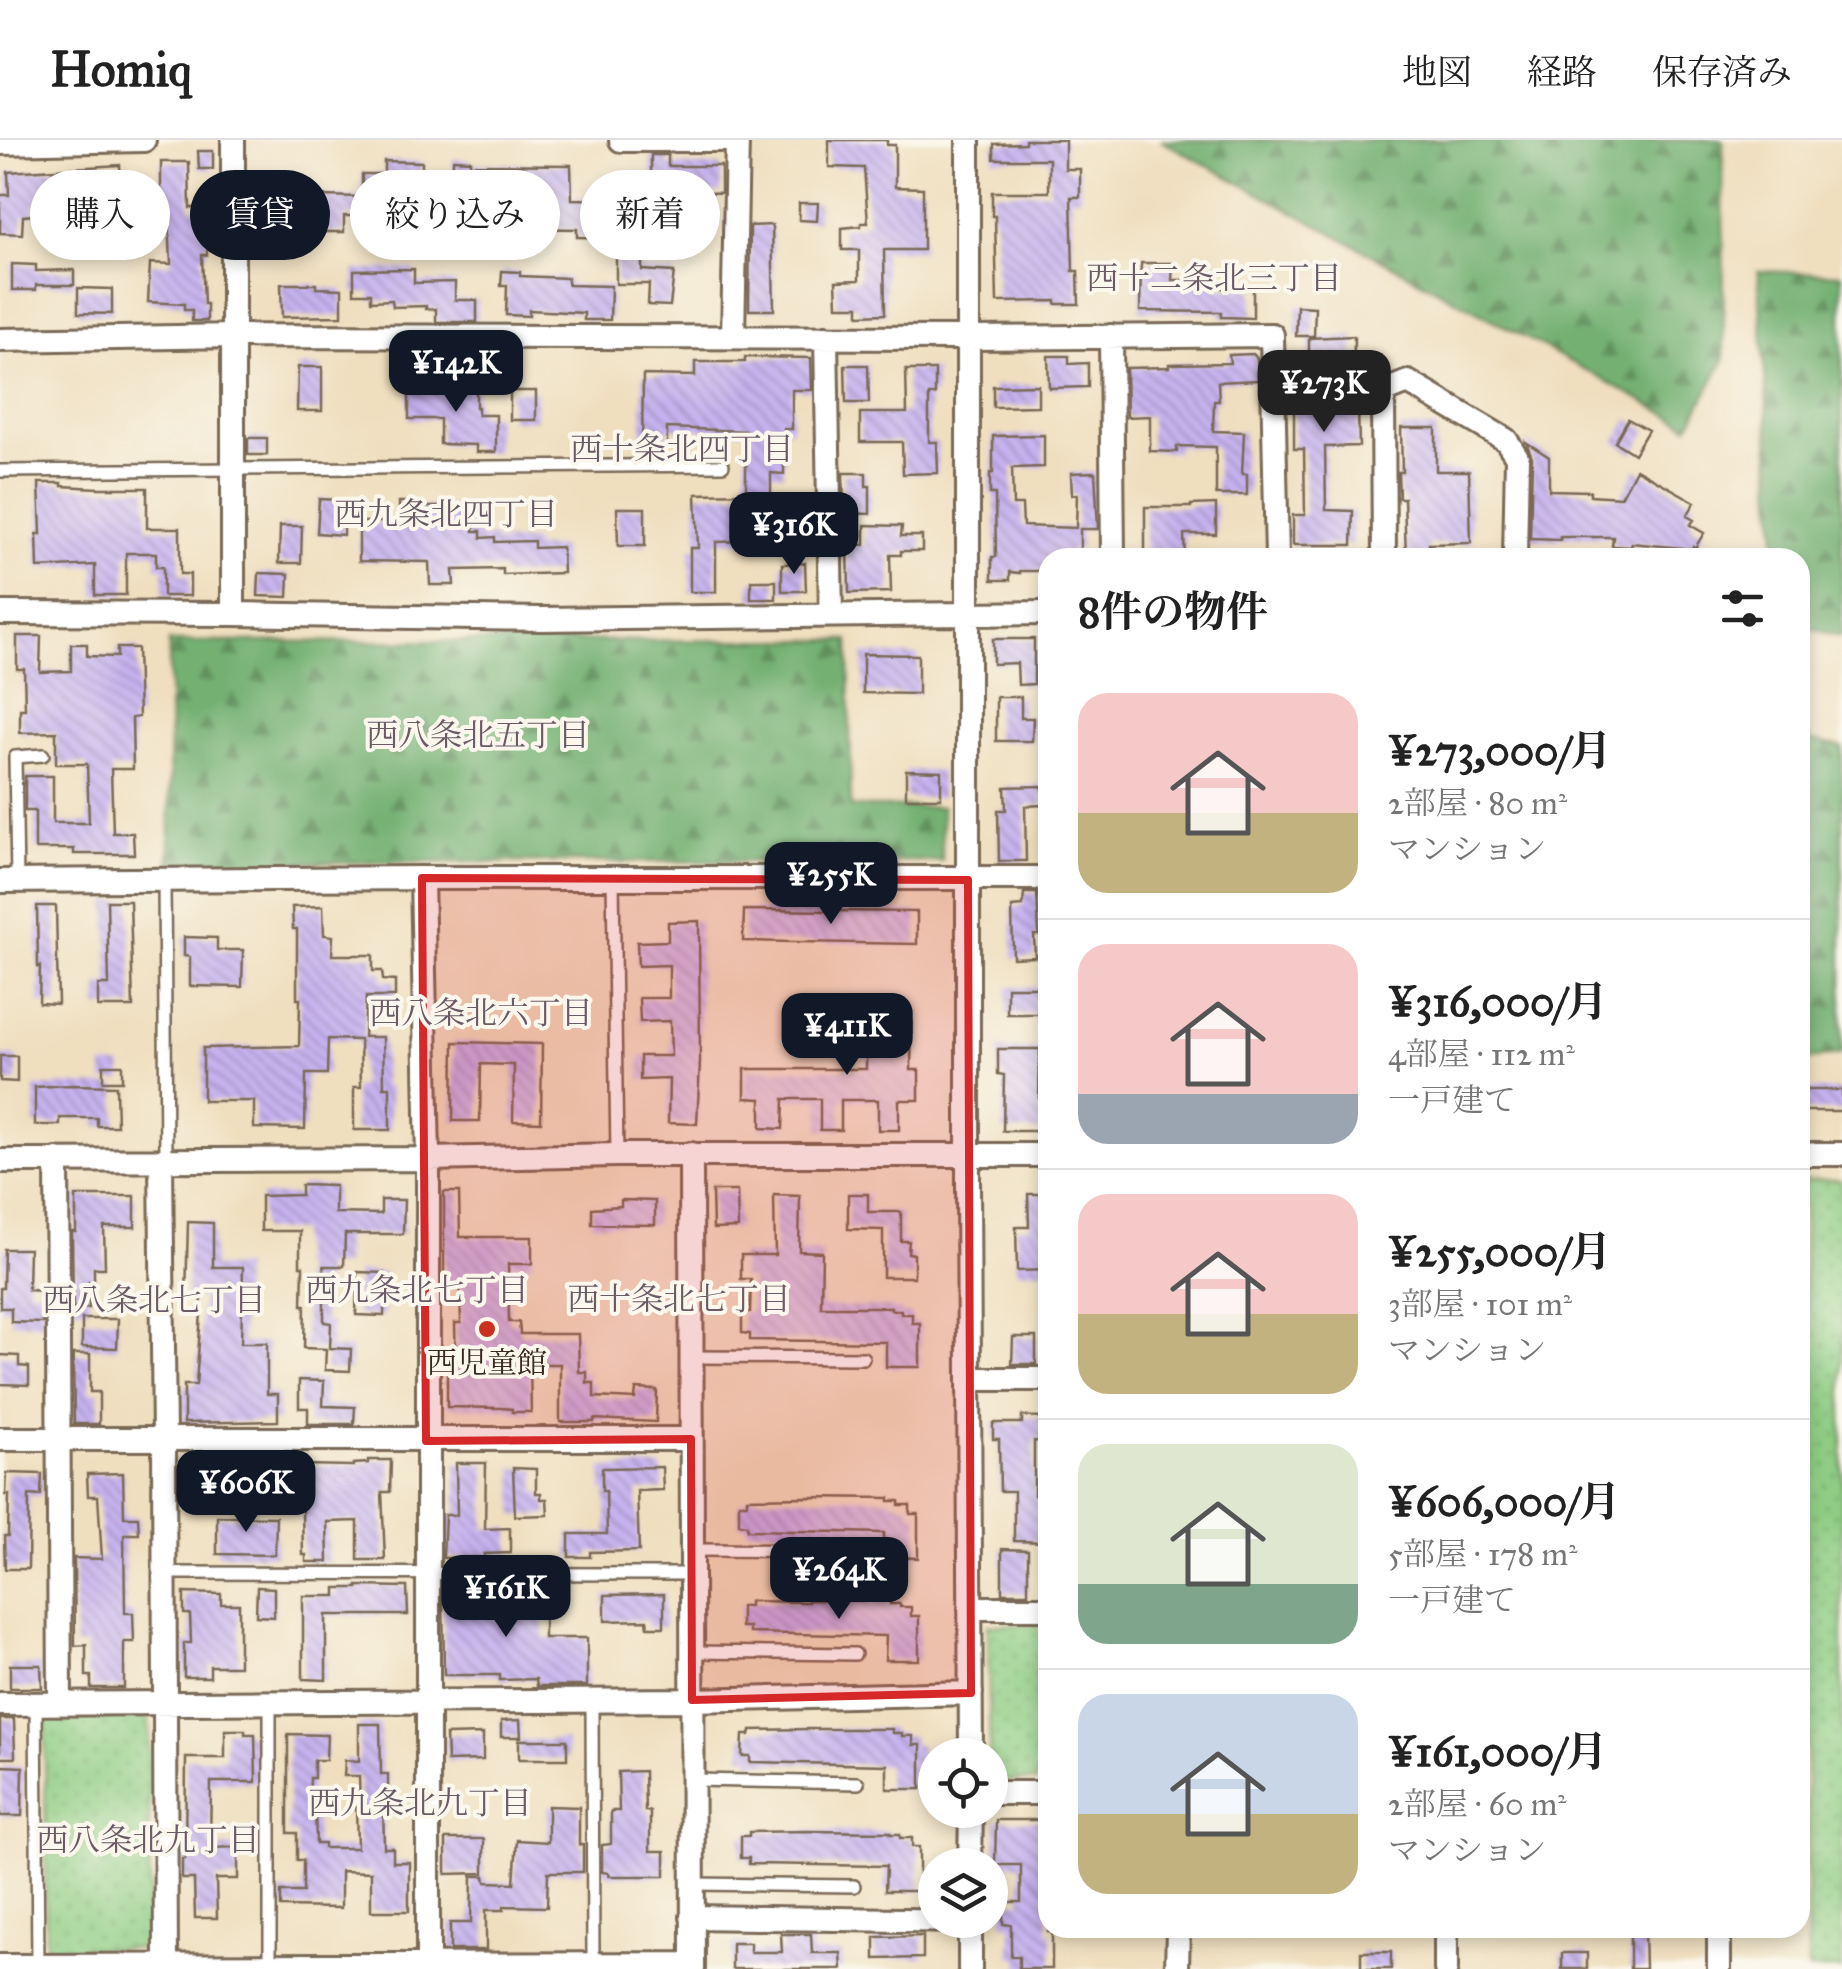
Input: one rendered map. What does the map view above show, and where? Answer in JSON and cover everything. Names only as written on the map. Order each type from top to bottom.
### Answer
[{"type":"street","points":[[0,142],[144,140]]},
{"type":"street","points":[[233,140],[233,614]]},
{"type":"street","points":[[621,140],[737,140],[733,337]]},
{"type":"street","points":[[968,140],[971,1738]]},
{"type":"street","points":[[0,340],[234,336],[1272,335],[1277,548]]},
{"type":"street","points":[[1111,336],[1113,548]]},
{"type":"street","points":[[826,337],[831,616]]},
{"type":"street","points":[[1384,548],[1383,392],[1408,382],[1506,440],[1517,457],[1515,548]]},
{"type":"street","points":[[0,614],[540,619],[1038,613]]},
{"type":"street","points":[[422,878],[428,1159],[428,1967]]},
{"type":"street","points":[[9,881],[1038,878]]},
{"type":"street","points":[[0,1966],[693,1966],[691,1154]]},
{"type":"street","points":[[1810,1154],[1842,1154]]},
{"type":"street","points":[[0,1160],[1038,1155]]},
{"type":"street","points":[[57,1160],[60,1703]]},
{"type":"street","points":[[163,1160],[166,1967]]},
{"type":"street","points":[[968,1378],[1038,1379]]},
{"type":"street","points":[[0,1440],[691,1439]]},
{"type":"street","points":[[970,1608],[1038,1608]]},
{"type":"street","points":[[0,1704],[692,1700],[971,1693]]},
{"type":"street","points":[[1008,1793],[1038,1793]]},
{"type":"street","points":[[692,1918],[918,1920]]},
{"type":"street","points":[[970,1938],[970,1969]]},
{"type":"street","points":[[1177,1969],[1178,1938]]},
{"type":"street","points":[[1446,1938],[1446,1969]]},
{"type":"street","points":[[1719,1938],[1719,1969]]},
{"type":"lane","points":[[0,471],[723,465]]},
{"type":"lane","points":[[9,881],[14,757],[43,755]]},
{"type":"lane","points":[[613,879],[617,1154]]},
{"type":"lane","points":[[163,1160],[164,880]]},
{"type":"lane","points":[[691,1357],[863,1358]]},
{"type":"lane","points":[[692,1550],[861,1551]]},
{"type":"lane","points":[[165,1573],[692,1574]]},
{"type":"lane","points":[[692,1652],[855,1654]]},
{"type":"lane","points":[[592,1701],[593,1964]]},
{"type":"lane","points":[[270,1702],[270,1965]]},
{"type":"lane","points":[[29,1967],[36,1704]]},
{"type":"lane","points":[[692,1780],[858,1783]]},
{"type":"lane","points":[[692,1884],[854,1886]]},
{"type":"highlighted area","points":[[422,878],[968,880],[971,1693],[692,1700],[691,1439],[426,1441]]},
{"type":"green space","points":[[1160,140],[1723,140],[1724,361],[1689,426]]},
{"type":"green space","points":[[1758,271],[1842,274],[1842,637],[1810,629],[1810,548],[1776,548]]},
{"type":"green space","points":[[849,640],[851,807],[942,807],[942,861],[170,863],[169,642]]},
{"type":"green space","points":[[1810,740],[1842,747],[1842,1054],[1810,1059]]},
{"type":"green space","points":[[1810,1180],[1842,1180],[1842,1969],[1808,1969]]},
{"type":"green space","points":[[988,1625],[1038,1625],[1038,1781],[1008,1781],[1008,1738],[989,1738]]},
{"type":"green space","points":[[45,1718],[149,1718],[150,1948],[46,1949]]},
{"type":"building","points":[[829,140],[887,140],[887,145],[895,145],[895,187],[923,188],[923,250],[884,250],[885,314],[859,315],[859,306],[837,306],[836,281],[859,280],[859,250],[842,250],[842,228],[868,223],[864,168],[829,167]]},
{"type":"building","points":[[1065,140],[1065,169],[1080,169],[1080,197],[1071,197],[1073,271],[1078,271],[1079,304],[997,302],[992,192],[1049,192],[1049,159],[994,159],[994,144]]},
{"type":"building","points":[[198,151],[213,151],[213,169],[199,169]]},
{"type":"building","points":[[651,155],[668,155],[668,166],[721,166],[721,193],[720,170],[651,170]]},
{"type":"building","points":[[453,159],[470,160],[470,164],[571,165],[572,199],[580,199],[580,237],[577,229],[560,229],[560,170],[453,170]]},
{"type":"building","points":[[384,161],[422,162],[422,170],[384,170]]},
{"type":"building","points":[[161,162],[189,162],[190,260],[202,260],[207,321],[192,321],[192,310],[184,310],[184,304],[148,302],[150,263],[171,264],[170,170],[161,170]]},
{"type":"building","points":[[120,165],[120,170],[40,170]]},
{"type":"building","points":[[30,171],[30,215],[23,216],[22,234],[0,233],[0,195],[9,195],[8,172]]},
{"type":"building","points":[[330,196],[350,197],[350,216],[344,216],[344,232],[330,232]]},
{"type":"building","points":[[799,203],[818,203],[817,221],[799,220]]},
{"type":"building","points":[[772,225],[774,310],[749,310],[750,226]]},
{"type":"building","points":[[616,260],[642,260],[642,270],[674,272],[670,306],[648,305],[649,284],[616,284]]},
{"type":"building","points":[[1141,263],[1173,263],[1172,280],[1204,280],[1213,283],[1213,288],[1253,288],[1253,318],[1221,317],[1221,312],[1140,311]]},
{"type":"building","points":[[12,264],[36,265],[36,271],[74,270],[74,285],[36,285],[36,290],[12,290]]},
{"type":"building","points":[[414,269],[414,283],[455,282],[455,300],[477,300],[477,322],[436,322],[436,309],[393,307],[392,300],[371,301],[371,293],[354,293],[354,270]]},
{"type":"building","points":[[502,271],[520,272],[520,276],[568,278],[568,285],[611,286],[610,320],[584,320],[584,313],[529,310],[529,316],[506,315],[507,286],[501,286]]},
{"type":"building","points":[[281,284],[342,289],[342,316],[282,317]]},
{"type":"building","points":[[78,288],[112,289],[112,314],[78,313]]},
{"type":"building","points":[[1297,306],[1315,307],[1314,336],[1296,336]]},
{"type":"building","points":[[1354,336],[1353,409],[1358,408],[1359,446],[1325,447],[1326,510],[1353,511],[1352,545],[1293,545],[1293,515],[1305,515],[1304,449],[1294,449],[1292,368],[1309,365],[1309,338]]},
{"type":"building","points":[[1253,354],[1257,358],[1258,380],[1218,382],[1219,401],[1214,401],[1213,431],[1244,432],[1242,474],[1247,474],[1247,495],[1216,495],[1216,447],[1177,446],[1177,452],[1150,451],[1150,416],[1127,417],[1126,368],[1230,363],[1229,355]]},
{"type":"building","points":[[1048,356],[1069,356],[1069,364],[1088,363],[1088,387],[1049,388]]},
{"type":"building","points":[[745,357],[811,358],[812,390],[792,390],[792,429],[784,429],[784,474],[771,473],[769,547],[747,547],[747,541],[716,542],[716,592],[690,592],[690,548],[698,548],[696,494],[746,493],[746,431],[667,428],[667,447],[642,446],[643,375],[695,376],[695,362],[745,362]]},
{"type":"building","points":[[845,365],[868,365],[869,403],[846,403]]},
{"type":"building","points":[[298,367],[322,367],[322,411],[297,411]]},
{"type":"building","points":[[906,370],[935,370],[935,395],[929,395],[929,442],[937,442],[938,473],[903,474],[902,442],[860,442],[860,413],[907,413]]},
{"type":"building","points":[[459,377],[476,377],[478,415],[496,415],[496,452],[476,452],[476,445],[440,444],[440,419],[409,419],[409,388],[459,388]]},
{"type":"building","points":[[1038,385],[1038,406],[993,407],[993,386]]},
{"type":"building","points":[[510,391],[536,391],[536,420],[510,420]]},
{"type":"building","points":[[1628,419],[1648,430],[1634,454],[1615,442]]},
{"type":"building","points":[[1401,428],[1436,428],[1436,471],[1469,471],[1471,543],[1406,548],[1404,498],[1399,498],[1398,472],[1402,472]]},
{"type":"building","points":[[1044,435],[1044,467],[1012,468],[1013,505],[1022,505],[1023,526],[1076,528],[1077,494],[1072,495],[1071,473],[1095,472],[1098,529],[1080,529],[1080,548],[1038,548],[1038,571],[1010,572],[1010,580],[992,580],[992,557],[996,557],[995,494],[990,494],[993,436]]},
{"type":"building","points":[[248,438],[267,438],[267,455],[248,455]]},
{"type":"building","points":[[1526,442],[1549,457],[1549,490],[1590,491],[1590,495],[1621,497],[1636,469],[1695,502],[1687,516],[1694,520],[1690,525],[1704,533],[1695,548],[1632,543],[1631,547],[1612,546],[1613,537],[1530,539],[1532,457]]},
{"type":"building","points":[[843,473],[866,473],[870,514],[844,513]]},
{"type":"building","points":[[39,483],[147,488],[147,528],[180,528],[180,574],[190,574],[190,596],[163,596],[163,567],[156,567],[156,553],[126,553],[126,595],[95,595],[95,565],[38,568]]},
{"type":"building","points":[[319,499],[338,500],[338,504],[344,505],[343,535],[317,533]]},
{"type":"building","points":[[399,502],[417,502],[417,507],[475,507],[474,531],[481,531],[481,538],[495,537],[495,542],[534,541],[534,548],[562,547],[563,573],[503,575],[503,569],[453,570],[454,585],[430,585],[429,562],[359,561],[359,522],[399,522]]},
{"type":"building","points":[[1216,504],[1216,534],[1184,534],[1185,548],[1145,548],[1145,507]]},
{"type":"building","points":[[617,508],[645,508],[645,546],[618,546]]},
{"type":"building","points":[[865,525],[902,526],[901,536],[922,536],[922,551],[890,555],[891,592],[849,593],[848,544],[865,545]]},
{"type":"building","points":[[280,526],[302,526],[301,563],[279,563]]},
{"type":"building","points":[[805,563],[806,591],[782,591],[782,564]]},
{"type":"building","points":[[259,573],[289,574],[288,597],[258,596]]},
{"type":"building","points":[[751,581],[776,581],[776,599],[751,599]]},
{"type":"building","points":[[17,636],[41,636],[40,672],[71,671],[71,644],[87,644],[87,656],[117,657],[117,648],[137,648],[139,717],[132,718],[133,769],[111,769],[113,833],[133,833],[134,854],[74,854],[74,849],[35,849],[35,811],[25,811],[25,776],[53,776],[53,823],[89,823],[87,764],[56,764],[56,732],[20,733],[20,709],[25,709],[24,669],[17,669]]},
{"type":"building","points":[[993,639],[1034,639],[1034,684],[1018,685],[1017,663],[993,664]]},
{"type":"building","points":[[863,654],[918,655],[918,694],[863,693]]},
{"type":"building","points":[[996,697],[1021,697],[1021,718],[1033,718],[1032,741],[996,741]]},
{"type":"building","points":[[906,770],[941,771],[941,798],[906,798]]},
{"type":"building","points":[[1038,786],[1038,805],[1025,806],[1026,861],[999,861],[998,810],[1006,810],[1005,787]]},
{"type":"building","points":[[1024,893],[1037,893],[1035,957],[1013,958],[1012,907],[1023,906]]},
{"type":"building","points":[[107,901],[130,901],[133,1007],[98,1007],[98,985],[109,985]]},
{"type":"building","points":[[37,906],[56,906],[58,1004],[39,1003]]},
{"type":"building","points":[[323,906],[324,935],[333,936],[332,955],[373,955],[373,971],[382,971],[383,980],[395,981],[395,997],[366,997],[364,1037],[383,1037],[384,1087],[390,1087],[390,1130],[354,1130],[354,1087],[361,1087],[360,1040],[328,1039],[327,1074],[306,1074],[305,1129],[254,1128],[254,1101],[203,1101],[203,1048],[299,1046],[297,929],[293,929],[292,907]]},
{"type":"building","points":[[744,910],[917,912],[917,944],[743,941]]},
{"type":"building","points":[[699,921],[697,1124],[668,1123],[669,1079],[640,1080],[640,1056],[671,1056],[670,1021],[640,1022],[639,998],[669,998],[669,965],[638,966],[637,942],[668,941],[668,922]]},
{"type":"building","points":[[184,937],[217,938],[217,950],[243,950],[242,987],[190,986],[190,957],[184,956]]},
{"type":"building","points":[[1007,987],[1038,987],[1038,1014],[1007,1014]]},
{"type":"building","points":[[867,1011],[912,1011],[911,1070],[919,1070],[919,1100],[899,1100],[899,1130],[878,1130],[878,1100],[841,1100],[841,1130],[820,1130],[820,1099],[784,1099],[783,1129],[761,1128],[761,1099],[745,1098],[745,1069],[866,1069]]},
{"type":"building","points":[[454,1042],[542,1044],[541,1122],[513,1121],[514,1065],[481,1064],[480,1121],[453,1121]]},
{"type":"building","points":[[998,1049],[1038,1049],[1038,1131],[1003,1131],[1004,1075],[998,1074]]},
{"type":"building","points":[[0,1056],[17,1056],[17,1082],[0,1081]]},
{"type":"building","points":[[103,1065],[122,1065],[122,1081],[103,1081]]},
{"type":"building","points":[[116,1086],[117,1126],[97,1126],[97,1118],[60,1118],[60,1125],[35,1125],[35,1087]]},
{"type":"building","points":[[1810,1090],[1842,1090],[1842,1111],[1810,1111]]},
{"type":"building","points":[[301,1185],[335,1186],[335,1213],[381,1214],[381,1200],[404,1200],[403,1234],[345,1234],[344,1266],[324,1266],[324,1322],[331,1323],[330,1348],[351,1349],[350,1371],[325,1370],[326,1349],[304,1348],[300,1231],[261,1231],[261,1196],[301,1195]]},
{"type":"building","points":[[712,1191],[737,1191],[738,1228],[713,1229]]},
{"type":"building","points":[[444,1192],[459,1192],[460,1237],[532,1237],[532,1264],[508,1264],[509,1322],[519,1322],[520,1334],[578,1334],[579,1372],[587,1372],[587,1383],[594,1383],[594,1397],[635,1399],[636,1389],[657,1390],[656,1422],[560,1422],[560,1364],[530,1364],[531,1412],[447,1407],[447,1375],[456,1375],[455,1323],[461,1323],[460,1283],[444,1284]]},
{"type":"building","points":[[848,1194],[868,1194],[868,1212],[901,1212],[901,1241],[909,1241],[908,1253],[914,1254],[914,1277],[883,1277],[883,1230],[848,1229]]},
{"type":"building","points":[[1028,1194],[1038,1194],[1038,1270],[1017,1271],[1016,1227],[1029,1227]]},
{"type":"building","points":[[774,1195],[800,1196],[799,1251],[822,1252],[821,1307],[891,1307],[901,1310],[901,1314],[912,1314],[912,1323],[920,1323],[920,1367],[886,1367],[886,1342],[750,1340],[750,1334],[742,1333],[742,1312],[750,1312],[751,1279],[741,1279],[741,1255],[775,1255]]},
{"type":"building","points":[[76,1196],[135,1196],[135,1227],[104,1227],[105,1268],[94,1268],[94,1282],[89,1282],[89,1308],[73,1308],[72,1232],[76,1232]]},
{"type":"building","points":[[621,1200],[655,1201],[655,1225],[592,1224],[592,1208],[621,1206]]},
{"type":"building","points":[[188,1222],[213,1223],[213,1267],[243,1267],[241,1343],[267,1343],[267,1394],[278,1394],[278,1421],[184,1423],[184,1385],[196,1385],[202,1298],[186,1298]]},
{"type":"building","points":[[4,1249],[29,1249],[28,1290],[43,1291],[43,1323],[11,1322],[11,1308],[0,1308]]},
{"type":"building","points":[[357,1272],[385,1273],[384,1316],[356,1315]]},
{"type":"building","points":[[82,1319],[118,1319],[117,1348],[82,1347]]},
{"type":"building","points":[[1013,1337],[1036,1337],[1036,1364],[1012,1364]]},
{"type":"building","points":[[73,1354],[90,1354],[90,1392],[99,1392],[99,1424],[74,1424]]},
{"type":"building","points":[[0,1355],[19,1356],[19,1366],[29,1367],[29,1385],[0,1384]]},
{"type":"building","points":[[299,1380],[324,1381],[323,1406],[355,1407],[354,1424],[308,1424],[308,1408],[299,1408]]},
{"type":"building","points":[[1022,1416],[1038,1418],[1034,1495],[1038,1495],[1038,1542],[1014,1541],[1014,1491],[1000,1491],[999,1439],[993,1439],[993,1423],[1022,1423]]},
{"type":"building","points":[[368,1460],[391,1460],[390,1492],[382,1492],[385,1560],[358,1560],[358,1521],[327,1522],[328,1562],[306,1562],[301,1465],[353,1466]]},
{"type":"building","points":[[456,1463],[486,1463],[485,1529],[510,1528],[510,1553],[443,1558],[445,1515],[457,1515]]},
{"type":"building","points":[[662,1467],[663,1490],[637,1491],[639,1551],[590,1552],[590,1557],[569,1557],[569,1534],[607,1534],[602,1468]]},
{"type":"building","points":[[513,1468],[536,1469],[536,1493],[547,1499],[548,1515],[515,1516]]},
{"type":"building","points":[[7,1473],[42,1474],[41,1496],[29,1495],[28,1569],[5,1569]]},
{"type":"building","points":[[123,1473],[124,1517],[138,1517],[139,1534],[124,1534],[125,1613],[133,1613],[134,1642],[124,1642],[124,1688],[91,1688],[91,1676],[86,1676],[86,1645],[75,1646],[74,1558],[102,1559],[98,1496],[88,1496],[87,1474]]},
{"type":"building","points":[[747,1498],[889,1498],[899,1501],[899,1505],[910,1505],[910,1514],[918,1514],[918,1558],[884,1557],[884,1533],[747,1530],[747,1525],[739,1524],[739,1503],[747,1503]]},
{"type":"building","points":[[217,1516],[276,1517],[275,1555],[217,1554]]},
{"type":"building","points":[[1002,1549],[1028,1550],[1028,1593],[1002,1593]]},
{"type":"building","points":[[516,1586],[515,1609],[544,1609],[544,1638],[587,1638],[587,1686],[537,1686],[536,1679],[500,1680],[500,1675],[444,1675],[443,1587]]},
{"type":"building","points":[[257,1587],[274,1588],[274,1617],[256,1616]]},
{"type":"building","points":[[407,1587],[408,1615],[326,1615],[326,1680],[303,1679],[303,1596],[336,1596],[336,1588]]},
{"type":"building","points":[[184,1593],[221,1594],[221,1604],[239,1604],[239,1666],[210,1666],[210,1677],[184,1677],[184,1643],[191,1643],[190,1614],[184,1614]]},
{"type":"building","points":[[664,1594],[664,1627],[648,1627],[647,1620],[605,1621],[605,1595]]},
{"type":"building","points":[[749,1601],[890,1601],[900,1607],[911,1607],[911,1616],[919,1616],[919,1660],[885,1660],[886,1636],[749,1633],[749,1627],[741,1627],[741,1606],[749,1606]]},
{"type":"building","points":[[10,1665],[41,1665],[42,1688],[10,1688]]},
{"type":"building","points":[[0,1719],[14,1719],[15,1758],[0,1758]]},
{"type":"building","points":[[520,1720],[521,1737],[501,1737],[501,1721]]},
{"type":"building","points":[[359,1724],[380,1724],[381,1774],[388,1774],[388,1799],[383,1799],[384,1848],[393,1848],[393,1862],[409,1862],[409,1911],[371,1911],[371,1872],[341,1871],[341,1908],[281,1907],[281,1892],[303,1892],[303,1860],[297,1860],[297,1833],[288,1833],[288,1734],[327,1735],[326,1760],[314,1760],[314,1778],[310,1778],[309,1809],[315,1808],[316,1844],[324,1844],[324,1848],[357,1848],[359,1776],[344,1776],[345,1760],[359,1761]]},
{"type":"building","points":[[892,1729],[892,1733],[913,1736],[913,1745],[918,1745],[918,1789],[887,1789],[887,1765],[750,1762],[750,1756],[742,1756],[743,1735],[750,1735],[751,1730]]},
{"type":"building","points":[[225,1730],[255,1734],[256,1782],[211,1782],[210,1848],[238,1847],[238,1879],[216,1879],[217,1918],[195,1918],[194,1879],[182,1879],[186,1758],[225,1758]]},
{"type":"building","points":[[483,1734],[483,1760],[447,1761],[446,1735]]},
{"type":"building","points":[[519,1740],[567,1740],[567,1759],[519,1759]]},
{"type":"building","points":[[2,1766],[23,1767],[22,1816],[0,1816]]},
{"type":"building","points":[[644,1771],[650,1851],[665,1851],[665,1876],[609,1876],[602,1872],[602,1845],[611,1844],[611,1811],[619,1811],[618,1772]]},
{"type":"building","points":[[548,1806],[579,1807],[583,1872],[548,1872],[547,1907],[504,1906],[504,1910],[486,1910],[486,1950],[450,1950],[450,1923],[471,1923],[472,1876],[485,1876],[486,1882],[514,1883],[517,1840],[548,1842]]},
{"type":"building","points":[[1008,1820],[1038,1820],[1038,1938],[1052,1938],[1052,1969],[1019,1969],[1019,1957],[1011,1957],[1008,1902],[1021,1902],[1021,1865],[1008,1865],[1008,1848],[995,1848],[996,1828],[1008,1828]]},
{"type":"building","points":[[749,1832],[890,1832],[900,1834],[900,1838],[912,1838],[912,1847],[919,1847],[918,1891],[885,1891],[886,1866],[749,1864],[749,1858],[741,1858],[741,1836],[749,1836]]},
{"type":"building","points":[[446,1839],[484,1839],[484,1873],[446,1874]]},
{"type":"building","points":[[781,1934],[811,1934],[812,1953],[841,1953],[842,1969],[732,1969],[732,1943],[750,1943],[750,1952],[782,1952]]},
{"type":"building","points":[[875,1937],[923,1938],[923,1958],[875,1959]]},
{"type":"building","points":[[1630,1938],[1644,1938],[1645,1969],[1630,1969]]},
{"type":"building","points":[[1361,1952],[1391,1952],[1391,1969],[1361,1969]]},
{"type":"building","points":[[1562,1953],[1587,1953],[1587,1969],[1562,1969]]},
{"type":"place","name":"西児童館","points":[[487,1329]]},
{"type":"district","name":"西十二条北三丁目","points":[[1214,278]]},
{"type":"district","name":"西十条北四丁目","points":[[682,449]]},
{"type":"district","name":"西九条北四丁目","points":[[446,514]]},
{"type":"district","name":"西八条北五丁目","points":[[478,735]]},
{"type":"district","name":"西八条北六丁目","points":[[481,1013]]},
{"type":"district","name":"西九条北七丁目","points":[[417,1290]]},
{"type":"district","name":"西十条北七丁目","points":[[679,1299]]},
{"type":"district","name":"西八条北七丁目","points":[[154,1300]]},
{"type":"district","name":"西九条北九丁目","points":[[420,1803]]},
{"type":"district","name":"西八条北九丁目","points":[[148,1840]]}]
